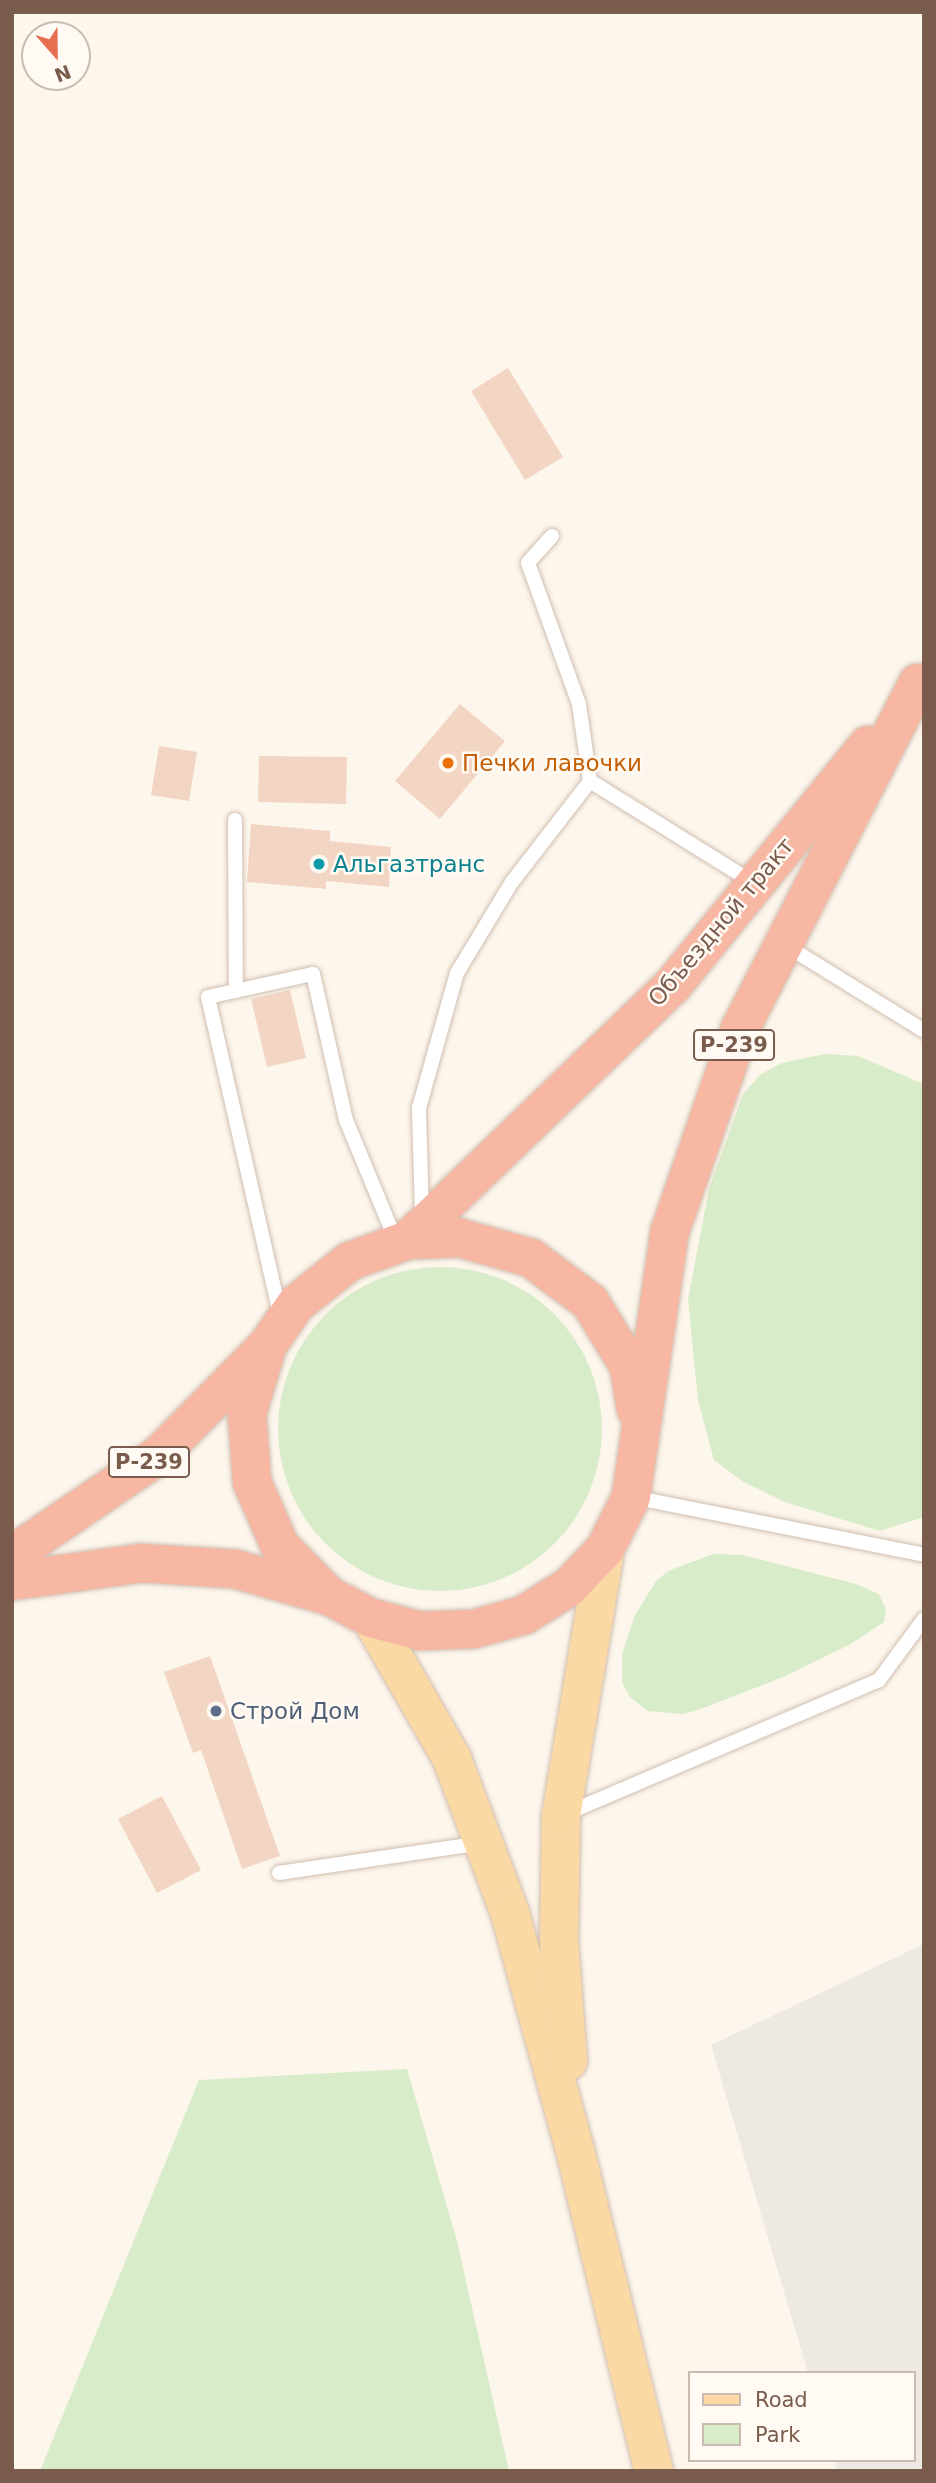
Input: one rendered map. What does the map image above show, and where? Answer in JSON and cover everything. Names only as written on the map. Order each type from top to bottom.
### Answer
[{"type":"highway","name":"Объездной тракт","points":[[409,1237],[673,985],[921,679]]},
{"type":"highway","name":"Р-239","points":[[12,1581],[141,1563],[235,1569],[329,1596],[371,1618],[421,1631],[474,1629],[524,1615],[569,1587],[604,1549],[631,1497],[670,1231],[740,1029],[921,679]]},
{"type":"highway","name":"Р-239","points":[[12,1555],[159,1455],[275,1334],[296,1304],[350,1261],[409,1237],[460,1238],[531,1258],[590,1302],[629,1366],[641,1439]]},
{"type":"highway","name":"Р-239","points":[[275,1334],[247,1413],[252,1482],[280,1546],[329,1596]]},
{"type":"main road","points":[[575,2150],[559,1941],[561,1816],[604,1549]]},
{"type":"main road","points":[[371,1618],[452,1759],[510,1913],[575,2150],[654,2471]]},
{"type":"lane","points":[[409,1237],[419,1108],[457,973],[512,882],[590,781],[579,704],[528,563],[552,536]]},
{"type":"lane","points":[[590,781],[755,883]]},
{"type":"lane","points":[[234,820],[236,991]]},
{"type":"lane","points":[[783,944],[854,984],[924,1031]]},
{"type":"lane","points":[[275,1334],[208,997],[313,974],[346,1120],[409,1237]]},
{"type":"lane","points":[[631,1497],[924,1555]]},
{"type":"lane","points":[[561,1816],[879,1680],[924,1619]]},
{"type":"lane","points":[[279,1873],[484,1843]]},
{"type":"shaded area","points":[[924,1944],[924,2471],[837,2471],[835,2462],[915,2462],[915,2371],[807,2371],[711,2045]]},
{"type":"green space","points":[[825,1054],[858,1056],[924,1084],[924,1517],[880,1531],[785,1502],[742,1481],[714,1460],[698,1400],[688,1299],[709,1189],[743,1094],[761,1074],[782,1063]]},
{"type":"green space","points":[[440,1267],[487,1274],[516,1286],[543,1304],[565,1326],[583,1353],[595,1382],[602,1429],[595,1476],[583,1505],[565,1532],[543,1554],[516,1572],[487,1584],[440,1591],[393,1584],[364,1572],[337,1554],[315,1532],[297,1505],[285,1476],[278,1429],[285,1382],[297,1353],[315,1326],[337,1304],[364,1286],[393,1274]]},
{"type":"green space","points":[[713,1554],[743,1555],[856,1584],[879,1594],[886,1609],[884,1622],[849,1645],[783,1677],[698,1710],[682,1714],[648,1711],[630,1697],[622,1682],[622,1654],[635,1615],[656,1581],[668,1571]]},
{"type":"green space","points":[[407,2069],[457,2241],[509,2471],[40,2471],[199,2080]]},
{"type":"building","points":[[508,368],[563,457],[525,480],[471,391]]},
{"type":"building","points":[[460,704],[505,741],[440,819],[395,781]]},
{"type":"building","points":[[159,746],[197,752],[189,801],[151,795]]},
{"type":"building","points":[[259,756],[347,757],[346,804],[258,802]]},
{"type":"building","name":"Альгазтранс","points":[[251,824],[330,831],[330,841],[391,847],[389,887],[326,881],[326,889],[247,882]]},
{"type":"building","points":[[290,990],[306,1058],[267,1067],[251,999]]},
{"type":"building","points":[[210,1656],[280,1856],[242,1869],[201,1750],[193,1753],[164,1672]]},
{"type":"building","points":[[162,1796],[201,1870],[157,1893],[118,1819]]},
{"type":"place","name":"Печки лавочки","points":[[448,763]]},
{"type":"place","name":"Альгазтранс","points":[[319,864]]},
{"type":"place","name":"Строй Дом","points":[[216,1711]]}]
